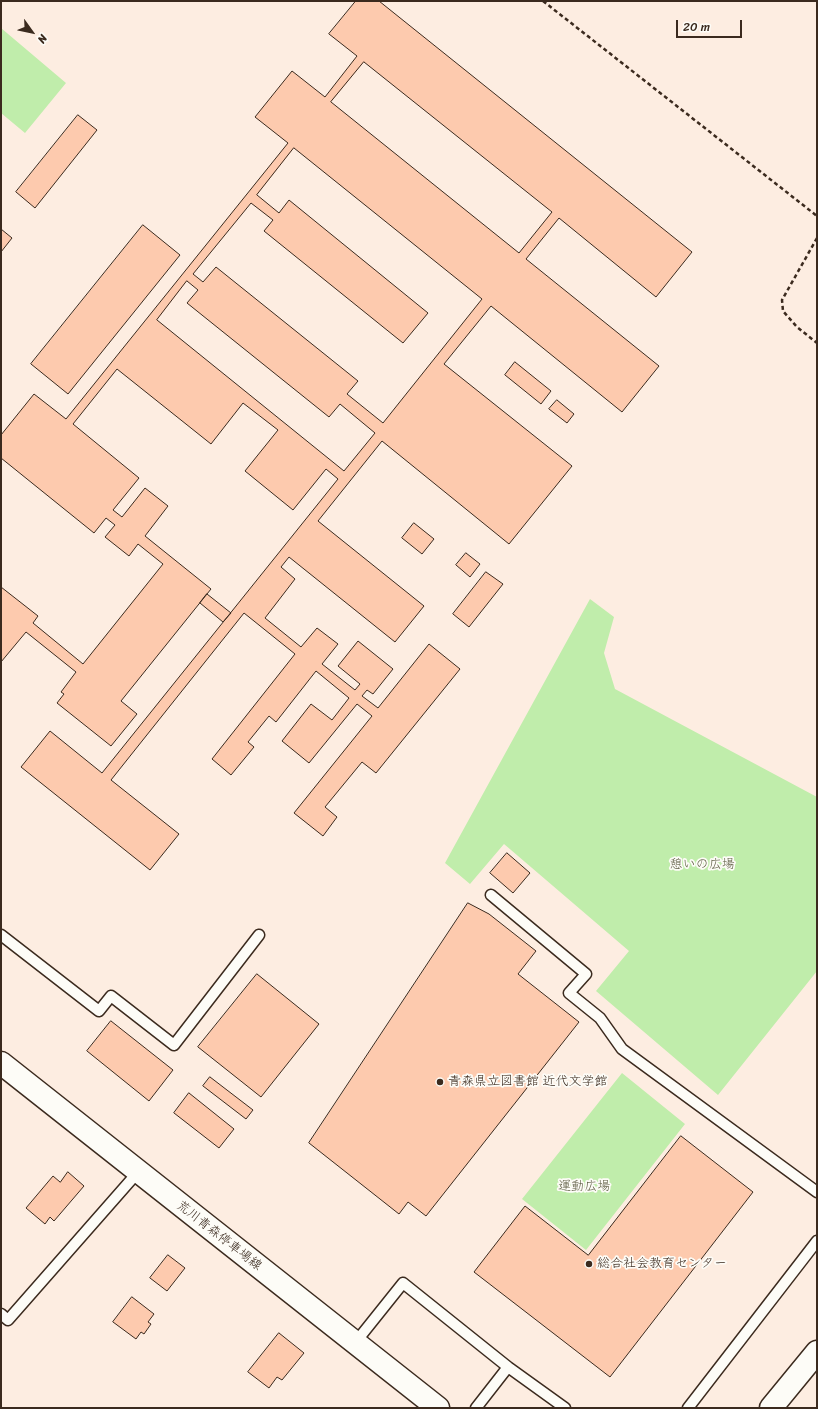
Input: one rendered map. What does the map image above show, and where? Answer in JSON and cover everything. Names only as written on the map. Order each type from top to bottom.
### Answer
[{"type":"main road","name":"荒川青森停車場線","points":[[1,1063],[438,1408]]},
{"type":"main road","points":[[771,1408],[817,1352]]},
{"type":"lane","points":[[491,895],[586,974],[568,993],[600,1018],[622,1049],[817,1192]]},
{"type":"lane","points":[[1,935],[99,1011],[111,996],[174,1044],[259,935]]},
{"type":"lane","points":[[1,1314],[8,1320],[138,1172]]},
{"type":"lane","points":[[688,1408],[817,1242]]},
{"type":"lane","points":[[355,1343],[403,1283],[508,1367],[565,1408]]},
{"type":"lane","points":[[476,1408],[508,1367]]},
{"type":"path","points":[[543,1],[817,216]]},
{"type":"path","points":[[817,238],[782,300],[783,311],[797,327],[817,342]]},
{"type":"green space","points":[[1,28],[66,83],[25,133],[1,113]]},
{"type":"green space","name":"憩いの広場","points":[[590,599],[614,617],[604,653],[615,689],[817,797],[817,971],[718,1095],[596,991],[629,951],[504,844],[470,884],[445,863]]},
{"type":"green space","name":"運動広場","points":[[622,1073],[685,1124],[586,1250],[522,1199]]},
{"type":"building","points":[[356,1],[379,1],[692,252],[656,297],[559,218],[526,259],[659,366],[622,412],[491,306],[444,364],[572,466],[509,544],[382,441],[318,521],[424,606],[395,642],[289,557],[281,567],[295,579],[265,618],[301,647],[317,628],[338,644],[322,664],[355,690],[360,684],[338,666],[358,641],[393,669],[373,694],[367,690],[362,696],[378,708],[429,644],[460,669],[376,773],[362,762],[325,807],[337,817],[323,836],[294,813],[372,716],[357,704],[309,763],[282,741],[311,704],[332,720],[349,698],[316,671],[276,722],[269,716],[248,742],[254,747],[231,775],[212,759],[295,654],[244,613],[111,780],[179,834],[150,870],[21,767],[50,731],[102,773],[338,479],[326,469],[293,510],[245,471],[278,430],[243,403],[211,444],[117,369],[73,424],[139,478],[113,510],[122,517],[145,488],[168,506],[145,536],[211,589],[121,701],[137,714],[111,746],[57,703],[64,694],[61,692],[76,672],[26,632],[1,662],[1,587],[38,616],[33,623],[83,664],[163,564],[138,544],[129,556],[105,537],[115,525],[106,518],[94,533],[1,458],[1,435],[34,394],[66,419],[288,143],[255,117],[292,71],[325,97],[357,56],[329,34]],"holes":[[[364,62],[552,212],[519,253],[331,102]],[[294,148],[482,299],[383,423],[347,394],[358,381],[216,267],[203,282],[193,274],[251,203],[273,220],[264,231],[403,343],[428,313],[289,200],[279,213],[257,195]],[[187,281],[198,290],[187,303],[329,417],[340,404],[375,433],[344,471],[157,320]]]},
{"type":"building","points":[[78,115],[97,130],[35,208],[16,192]]},
{"type":"building","points":[[143,225],[180,255],[68,394],[31,364]]},
{"type":"building","points":[[1,229],[12,238],[1,252]]},
{"type":"building","points":[[515,362],[551,391],[541,404],[505,375]]},
{"type":"building","points":[[557,400],[574,414],[567,423],[549,409]]},
{"type":"building","points":[[414,523],[434,539],[422,554],[402,538]]},
{"type":"building","points":[[466,553],[480,564],[470,577],[456,565]]},
{"type":"building","points":[[486,572],[503,584],[469,627],[453,614]]},
{"type":"building","points":[[207,594],[231,613],[223,622],[200,603]]},
{"type":"building","points":[[507,853],[530,873],[513,893],[490,873]]},
{"type":"building","name":"青森県立図書館 近代文学館","points":[[468,903],[489,914],[536,951],[518,974],[579,1022],[426,1216],[408,1202],[399,1214],[309,1143]]},
{"type":"building","points":[[257,974],[319,1024],[261,1097],[198,1047]]},
{"type":"building","points":[[111,1021],[173,1070],[149,1101],[87,1051]]},
{"type":"building","points":[[210,1077],[253,1110],[246,1119],[203,1086]]},
{"type":"building","points":[[189,1093],[234,1129],[219,1148],[174,1113]]},
{"type":"building","name":"総合社会教育センター","points":[[681,1136],[753,1192],[610,1377],[474,1272],[525,1206],[588,1255]]},
{"type":"building","points":[[68,1172],[84,1186],[54,1221],[50,1217],[45,1224],[26,1208],[53,1176],[60,1182]]},
{"type":"building","points":[[168,1255],[185,1268],[167,1291],[150,1278]]},
{"type":"building","points":[[132,1297],[154,1314],[148,1322],[151,1324],[144,1334],[141,1332],[136,1339],[113,1322]]},
{"type":"building","points":[[279,1333],[304,1353],[282,1380],[277,1377],[269,1388],[248,1372]]},
{"type":"place","name":"青森県立図書館 近代文学館","points":[[440,1082]]},
{"type":"place","name":"総合社会教育センター","points":[[589,1264]]}]
